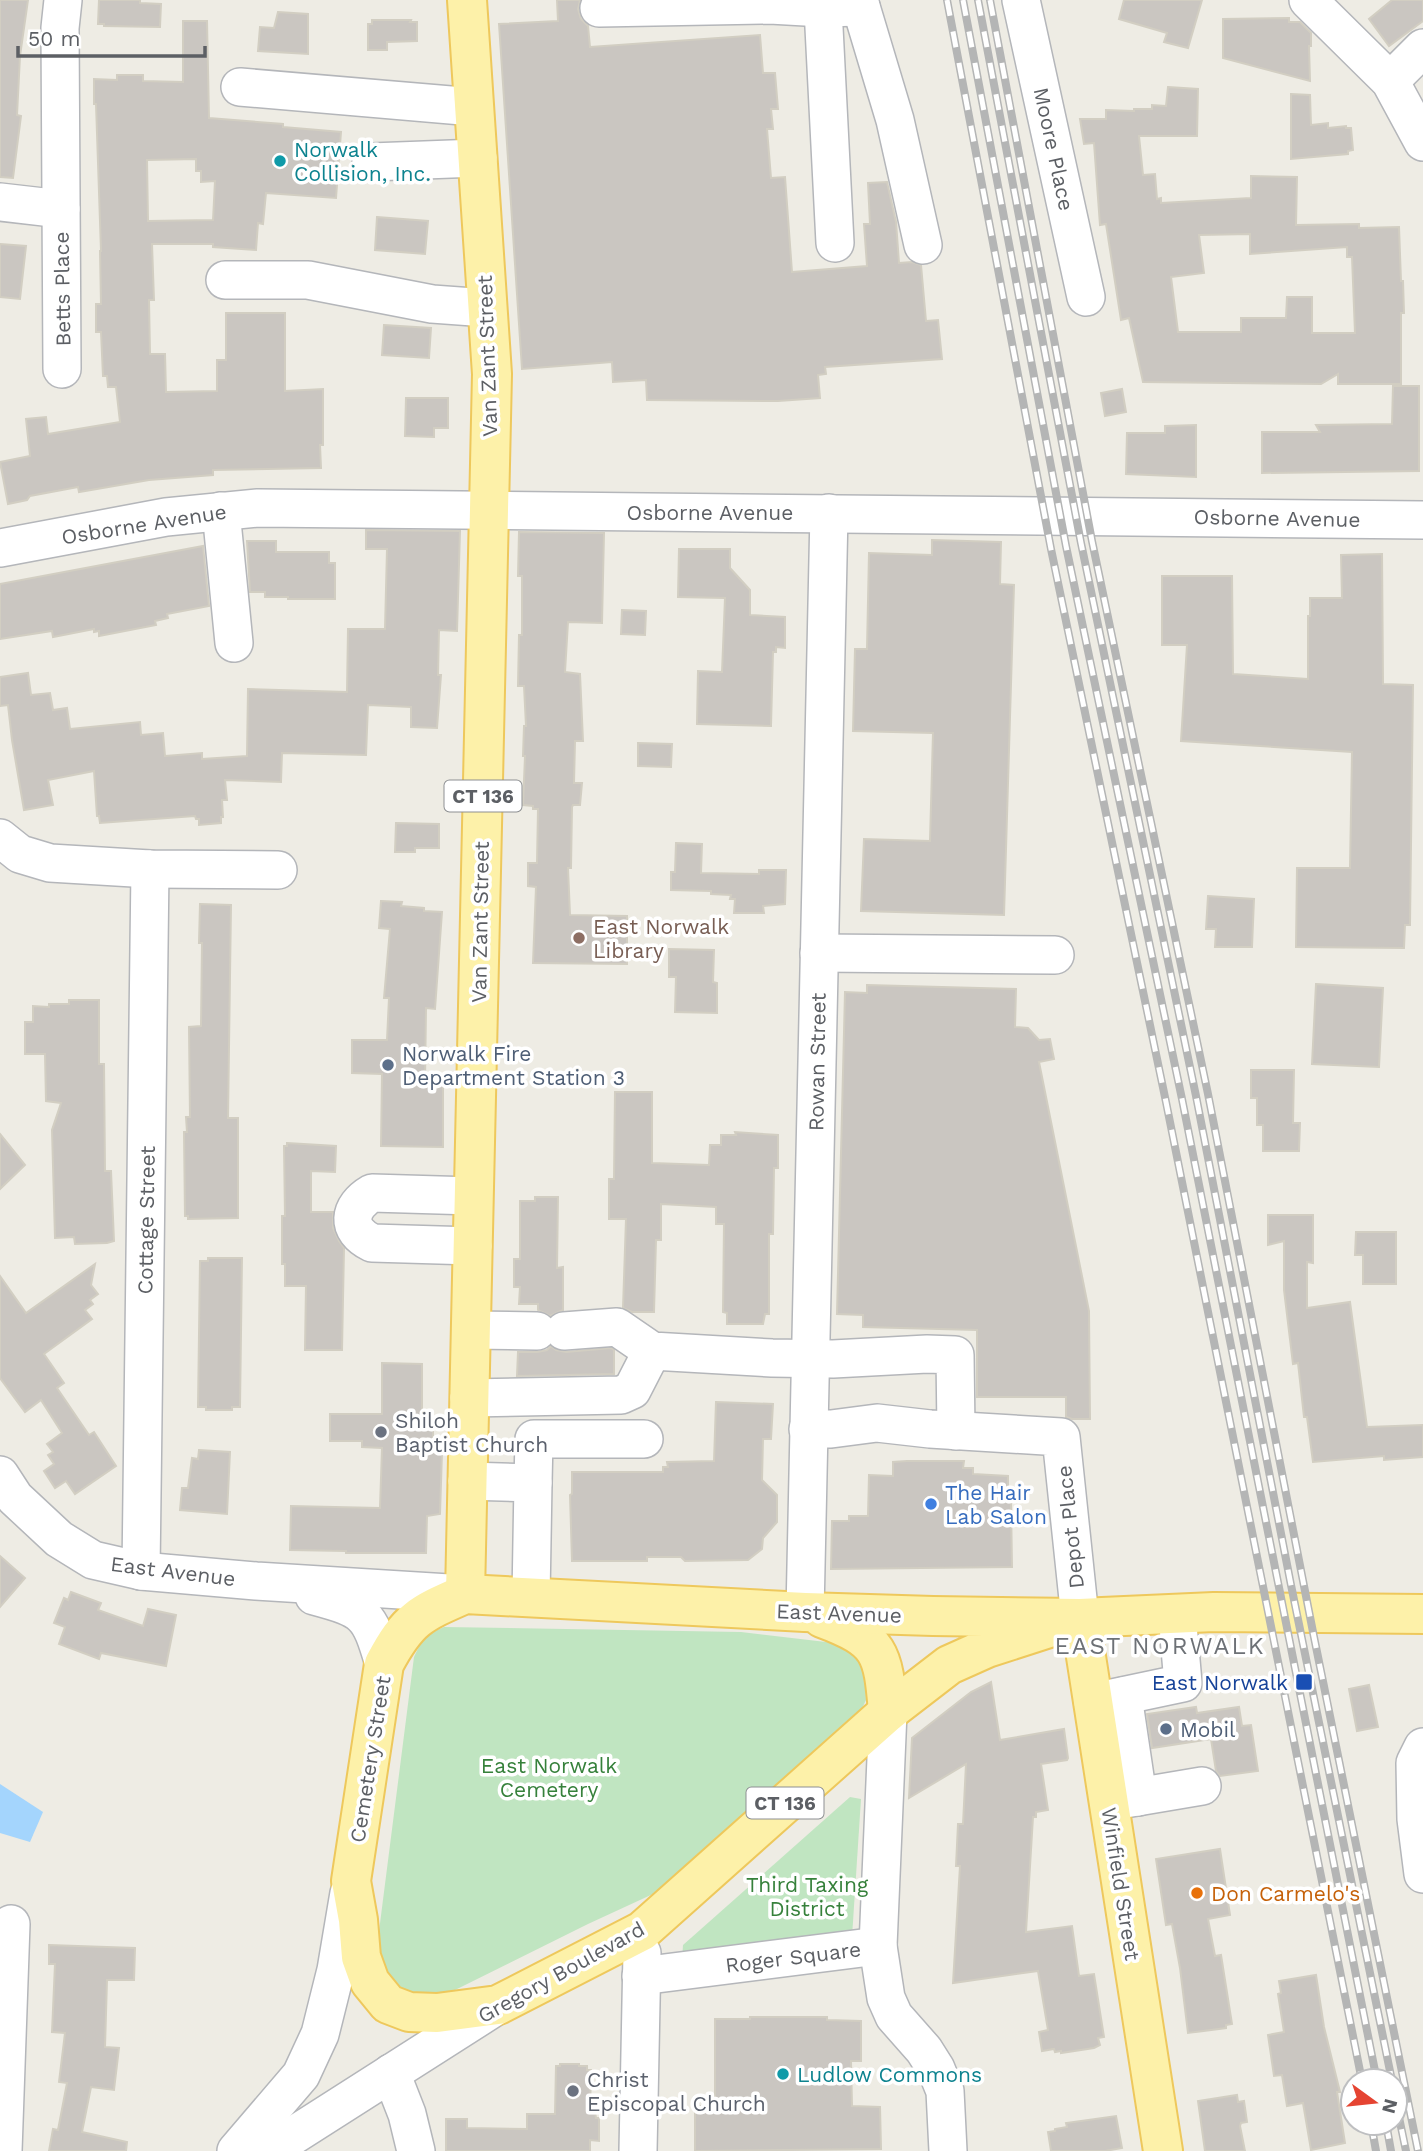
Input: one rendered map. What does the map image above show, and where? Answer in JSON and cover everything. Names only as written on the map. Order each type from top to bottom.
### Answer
[{"type":"main road","name":"Van Zant Street","points":[[465,1594],[492,374],[467,0]]},
{"type":"main road","name":"East Avenue","points":[[465,1594],[933,1616],[1080,1618],[1177,1614],[1423,1614]]},
{"type":"main road","name":"Cemetery Street","points":[[465,1594],[427,1611],[414,1620],[398,1638],[384,1664],[351,1881],[361,1957],[370,1982],[388,2004],[409,2012],[437,2013],[498,2005]]},
{"type":"main road","points":[[805,1612],[852,1629],[874,1648],[885,1672],[888,1712]]},
{"type":"main road","name":"Winfield Street","points":[[1080,1618],[1108,1699],[1123,1800],[1163,2151]]},
{"type":"main road","name":"Gregory Boulevard","points":[[498,2005],[642,1931],[888,1712],[949,1665],[987,1648],[1080,1618]]},
{"type":"street","name":"Betts Place","points":[[62,369],[60,28],[64,0]]},
{"type":"street","name":"Moore Place","points":[[1021,0],[1086,298]]},
{"type":"street","points":[[1308,0],[1390,81],[1423,142]]},
{"type":"street","points":[[599,8],[770,2],[823,8],[860,4],[895,120],[923,245]]},
{"type":"street","points":[[823,8],[835,243]]},
{"type":"street","points":[[1390,81],[1423,48]]},
{"type":"street","points":[[240,87],[474,107]]},
{"type":"street","points":[[371,162],[478,158]]},
{"type":"street","name":"Betts Place","points":[[0,202],[61,209]]},
{"type":"street","points":[[225,280],[308,279],[432,304],[487,308]]},
{"type":"street","name":"Osborne Avenue","points":[[0,548],[166,517],[258,508],[1423,520]]},
{"type":"street","points":[[221,511],[234,643]]},
{"type":"street","name":"Rowan Street","points":[[805,1612],[829,513]]},
{"type":"street","points":[[0,838],[20,854],[50,863],[150,869],[278,870]]},
{"type":"street","name":"Cottage Street","points":[[141,1571],[150,869]]},
{"type":"street","points":[[819,953],[1055,955]]},
{"type":"street","points":[[473,1196],[372,1193],[360,1200],[353,1223],[360,1237],[372,1243],[473,1246]]},
{"type":"street","points":[[471,1330],[550,1331],[617,1327],[652,1351],[772,1359],[955,1354],[956,1431],[877,1423],[808,1429]]},
{"type":"street","points":[[469,1398],[621,1395],[632,1390],[652,1351]]},
{"type":"street","name":"Depot Place","points":[[956,1431],[1061,1437],[1080,1618]]},
{"type":"street","points":[[531,1597],[534,1439],[644,1440]]},
{"type":"street","name":"East Avenue","points":[[0,1475],[16,1497],[59,1539],[93,1560],[141,1571],[465,1594]]},
{"type":"street","points":[[467,1481],[534,1483]]},
{"type":"street","name":"East Avenue","points":[[256,1581],[344,1604],[362,1614],[373,1629],[384,1664]]},
{"type":"street","points":[[1108,1699],[1183,1683],[1177,1614]]},
{"type":"street","name":"Roger Square","points":[[641,1976],[878,1946],[888,1712]]},
{"type":"street","points":[[1423,1746],[1415,1763],[1416,1819],[1423,1874]]},
{"type":"street","points":[[1123,1800],[1202,1786]]},
{"type":"street","name":"Cemetery Street","points":[[236,2151],[301,2075],[320,2034],[351,1881]]},
{"type":"street","points":[[3,2151],[11,1924]]},
{"type":"street","points":[[638,2151],[642,1931]]},
{"type":"street","points":[[878,1946],[886,1998],[894,2016],[924,2050],[945,2091],[948,2151]]},
{"type":"street","name":"Gregory Boulevard","points":[[270,2151],[498,2005]]},
{"type":"street","points":[[391,2073],[407,2113],[416,2151]]},
{"type":"green space","name":"East Norwalk Cemetery","points":[[444,1627],[741,1632],[843,1644],[857,1656],[865,1679],[866,1700],[857,1719],[653,1894],[451,1992],[421,1995],[399,1987],[391,1979],[380,1955],[378,1939],[414,1657],[424,1636]]},
{"type":"green space","name":"Third Taxing District","points":[[850,1797],[861,1799],[852,1937],[682,1960],[683,1945]]},
{"type":"water","points":[[0,1784],[43,1812],[30,1842],[0,1833]]},
{"type":"building","points":[[0,0],[28,0],[20,56],[17,115],[21,116],[13,178],[0,177]]},
{"type":"building","points":[[99,0],[140,0],[140,3],[161,4],[160,27],[98,24]]},
{"type":"building","points":[[557,0],[580,0],[578,9],[581,19],[588,26],[590,47],[760,35],[763,73],[775,73],[778,109],[771,109],[773,129],[767,129],[771,178],[785,177],[792,272],[867,266],[864,224],[870,224],[868,183],[887,182],[896,222],[899,263],[912,262],[921,265],[926,321],[938,320],[942,359],[825,367],[826,374],[818,375],[820,398],[778,401],[647,400],[646,380],[613,382],[612,362],[522,369],[499,24],[558,21]]},
{"type":"building","points":[[1124,0],[1202,0],[1188,48],[1164,42],[1167,33],[1119,19]]},
{"type":"building","points":[[1392,0],[1423,0],[1423,21],[1389,46],[1369,19]]},
{"type":"building","points":[[278,12],[308,14],[308,54],[258,51],[260,27],[274,28]]},
{"type":"building","points":[[1289,18],[1289,22],[1300,22],[1311,33],[1310,81],[1223,58],[1223,19]]},
{"type":"building","points":[[372,20],[417,22],[417,41],[387,42],[387,50],[368,50],[368,24],[372,24]]},
{"type":"building","points":[[183,21],[207,21],[209,118],[341,132],[336,198],[266,193],[263,224],[258,223],[256,250],[213,247],[213,244],[152,244],[154,300],[149,300],[150,354],[165,354],[166,392],[217,391],[217,360],[226,360],[226,313],[285,313],[285,391],[323,389],[321,468],[213,470],[213,475],[149,480],[79,492],[78,487],[30,496],[27,500],[8,504],[0,462],[30,456],[26,419],[46,417],[48,434],[120,422],[116,387],[108,387],[107,376],[103,376],[101,332],[96,332],[96,304],[101,304],[101,251],[94,79],[117,80],[117,75],[143,75],[143,81],[183,82]],"holes":[[[196,159],[196,171],[201,171],[201,182],[215,181],[213,220],[148,221],[147,160]]]},
{"type":"building","points":[[1168,87],[1198,89],[1197,136],[1139,136],[1143,175],[1155,174],[1157,199],[1161,198],[1161,203],[1251,198],[1251,176],[1297,177],[1296,225],[1359,224],[1359,228],[1399,227],[1404,313],[1401,313],[1401,384],[1338,384],[1338,374],[1321,384],[1143,382],[1129,318],[1121,320],[1106,224],[1100,225],[1094,143],[1084,144],[1080,119],[1106,119],[1106,110],[1134,111],[1152,109],[1152,105],[1166,106]],"holes":[[[1250,234],[1250,254],[1347,247],[1347,257],[1352,257],[1355,333],[1312,333],[1312,297],[1287,297],[1286,318],[1241,318],[1241,332],[1178,332],[1171,277],[1204,273],[1199,235]]]},
{"type":"building","points":[[1291,94],[1310,95],[1311,125],[1328,123],[1328,128],[1351,128],[1353,150],[1348,151],[1348,154],[1291,159]]},
{"type":"building","points":[[377,217],[428,221],[425,254],[375,250]]},
{"type":"building","points":[[0,244],[26,246],[20,299],[0,297]]},
{"type":"building","points":[[384,325],[431,328],[429,358],[382,355]]},
{"type":"building","points":[[1393,386],[1419,386],[1419,471],[1262,473],[1262,432],[1320,432],[1316,425],[1392,424]]},
{"type":"building","points":[[1122,389],[1126,412],[1105,416],[1101,393]]},
{"type":"building","points":[[406,398],[448,398],[448,428],[434,428],[434,437],[405,436]]},
{"type":"building","points":[[1196,425],[1196,477],[1126,474],[1127,433],[1165,433],[1165,426]]},
{"type":"building","points":[[366,530],[460,531],[457,631],[439,630],[438,675],[441,675],[437,728],[411,727],[411,707],[368,705],[366,755],[282,753],[281,782],[225,780],[227,800],[222,800],[221,823],[199,825],[199,819],[195,816],[100,823],[97,816],[94,771],[48,780],[53,805],[24,810],[8,705],[0,706],[0,677],[28,673],[31,695],[50,693],[53,710],[67,708],[70,729],[140,722],[141,735],[163,733],[165,756],[202,753],[202,759],[247,756],[248,689],[347,692],[348,629],[385,629],[387,549],[366,549]]},
{"type":"building","points":[[519,532],[604,533],[602,623],[568,622],[565,672],[580,674],[583,741],[575,741],[574,783],[582,783],[580,805],[572,807],[571,868],[568,868],[570,915],[627,916],[627,964],[533,963],[536,887],[528,886],[528,863],[537,863],[538,809],[523,805],[526,726],[524,686],[518,686],[519,635],[522,635],[522,576],[518,576]]},
{"type":"building","points":[[932,540],[1001,542],[1000,584],[1014,585],[1004,915],[861,911],[864,839],[930,841],[933,733],[853,731],[855,649],[867,649],[869,553],[932,555]]},
{"type":"building","points":[[247,541],[276,541],[276,552],[329,552],[329,563],[335,563],[335,599],[288,599],[265,597],[265,592],[250,592]]},
{"type":"building","points":[[203,546],[209,606],[167,614],[168,618],[155,621],[156,625],[99,636],[99,631],[94,632],[94,629],[53,637],[52,631],[0,639],[0,584]]},
{"type":"building","points":[[679,549],[730,549],[730,568],[750,590],[750,615],[785,617],[785,648],[776,647],[776,652],[773,652],[771,726],[697,724],[698,671],[722,672],[725,598],[678,597]]},
{"type":"building","points":[[1382,554],[1383,684],[1413,685],[1410,925],[1405,925],[1404,948],[1296,947],[1297,868],[1350,868],[1352,752],[1181,741],[1187,645],[1162,645],[1162,576],[1232,576],[1233,674],[1308,679],[1310,598],[1342,598],[1341,555]]},
{"type":"building","points":[[622,610],[646,611],[645,635],[621,634]]},
{"type":"building","points":[[638,743],[672,744],[671,767],[638,766]]},
{"type":"building","points":[[396,823],[439,824],[439,848],[415,848],[415,852],[395,852]]},
{"type":"building","points":[[676,843],[702,844],[701,873],[759,874],[759,870],[786,870],[785,904],[763,906],[764,913],[734,913],[735,899],[730,899],[731,895],[711,894],[711,891],[671,890]]},
{"type":"building","points":[[1208,896],[1254,899],[1252,947],[1215,947],[1216,929],[1206,929]]},
{"type":"building","points":[[381,901],[402,902],[401,906],[442,912],[435,1009],[426,1008],[425,1083],[443,1083],[443,1147],[381,1146],[382,1074],[352,1073],[352,1040],[387,1040],[389,998],[384,998],[390,929],[379,928]]},
{"type":"building","points":[[200,904],[231,905],[228,1118],[238,1118],[238,1218],[188,1219],[188,1216],[185,1216],[184,1132],[187,1132],[186,1117],[190,1117],[189,1027],[201,1026]]},
{"type":"building","points":[[669,949],[714,950],[713,982],[717,983],[717,1013],[675,1012],[676,977],[669,977]]},
{"type":"building","points":[[1316,984],[1383,988],[1379,1067],[1312,1064]]},
{"type":"building","points":[[867,985],[1016,989],[1015,1027],[1028,1028],[1039,1040],[1050,1039],[1054,1059],[1039,1062],[1089,1311],[1090,1419],[1066,1417],[1066,1397],[977,1397],[977,1330],[863,1327],[863,1315],[837,1314],[845,992],[867,993]]},
{"type":"building","points":[[69,1000],[99,1000],[99,1064],[104,1064],[105,1171],[111,1171],[114,1241],[107,1243],[75,1244],[74,1237],[55,1238],[52,1130],[61,1103],[46,1101],[45,1054],[25,1054],[25,1022],[33,1022],[33,1006],[69,1004]]},
{"type":"building","points":[[1251,1070],[1294,1070],[1293,1123],[1300,1123],[1299,1151],[1263,1151],[1263,1125],[1257,1125],[1257,1098],[1251,1098]]},
{"type":"building","points":[[615,1092],[652,1092],[652,1163],[709,1165],[710,1145],[721,1145],[721,1135],[736,1135],[735,1132],[778,1135],[778,1168],[774,1168],[773,1234],[769,1234],[769,1314],[765,1314],[763,1324],[727,1324],[727,1313],[723,1312],[724,1224],[716,1224],[716,1207],[661,1204],[661,1240],[656,1240],[654,1312],[632,1312],[623,1308],[626,1219],[609,1219],[609,1179],[614,1179]]},
{"type":"building","points":[[0,1134],[25,1165],[0,1189]]},
{"type":"building","points":[[287,1143],[336,1146],[335,1172],[311,1171],[311,1212],[333,1212],[333,1228],[344,1248],[342,1350],[305,1350],[306,1286],[285,1286],[282,1216],[285,1216],[284,1146],[287,1146]]},
{"type":"building","points":[[535,1197],[558,1197],[557,1268],[563,1267],[563,1310],[550,1316],[538,1310],[538,1304],[519,1304],[520,1287],[514,1287],[514,1259],[520,1259],[520,1201],[535,1201]]},
{"type":"building","points":[[1268,1215],[1313,1215],[1313,1263],[1307,1262],[1307,1308],[1350,1302],[1367,1427],[1423,1425],[1423,1457],[1384,1460],[1384,1456],[1313,1462],[1307,1417],[1304,1417],[1298,1363],[1293,1364],[1284,1290],[1284,1241],[1268,1245]]},
{"type":"building","points":[[1356,1232],[1396,1232],[1396,1284],[1363,1284],[1363,1255],[1355,1255]]},
{"type":"building","points":[[208,1258],[242,1258],[240,1407],[232,1407],[232,1410],[206,1410],[206,1407],[198,1407],[200,1261],[208,1261]]},
{"type":"building","points":[[95,1264],[91,1285],[98,1294],[90,1300],[93,1304],[85,1310],[92,1319],[44,1354],[64,1383],[57,1388],[89,1435],[94,1432],[116,1466],[75,1494],[66,1481],[55,1488],[44,1471],[54,1464],[48,1455],[53,1452],[47,1444],[62,1433],[41,1400],[25,1412],[0,1378],[0,1276],[26,1313]]},
{"type":"building","points":[[551,1346],[566,1352],[611,1348],[614,1350],[614,1374],[517,1376],[518,1352],[537,1352],[547,1350]]},
{"type":"building","points":[[382,1363],[422,1364],[422,1427],[433,1427],[433,1451],[442,1452],[440,1514],[427,1516],[426,1553],[290,1550],[291,1506],[380,1508],[382,1448],[362,1447],[362,1441],[330,1441],[330,1414],[382,1414]]},
{"type":"building","points":[[716,1402],[773,1404],[771,1439],[763,1439],[762,1480],[777,1495],[777,1522],[763,1538],[762,1549],[748,1560],[685,1561],[681,1557],[647,1557],[647,1561],[572,1561],[572,1472],[663,1472],[663,1467],[668,1467],[667,1462],[714,1461]]},
{"type":"building","points":[[199,1450],[230,1452],[227,1514],[180,1510],[182,1488],[188,1488],[192,1458],[198,1459]]},
{"type":"building","points":[[964,1461],[963,1468],[973,1468],[973,1474],[1008,1476],[1012,1567],[831,1569],[832,1521],[849,1521],[849,1516],[868,1516],[869,1475],[893,1476],[893,1462]]},
{"type":"building","points":[[0,1556],[25,1578],[0,1607]]},
{"type":"building","points":[[71,1592],[101,1603],[98,1610],[143,1626],[148,1609],[176,1615],[166,1666],[101,1653],[99,1659],[59,1644],[65,1627],[54,1623],[64,1598],[68,1600]]},
{"type":"building","points":[[991,1682],[1000,1740],[1064,1729],[1067,1760],[1041,1764],[1048,1810],[1036,1812],[1036,1817],[1033,1817],[1026,1932],[1072,1926],[1079,1976],[1094,1974],[1104,2037],[1098,2038],[1100,2045],[1094,2048],[1061,2053],[1055,2052],[1054,2049],[1042,2051],[1039,2032],[1048,2030],[1038,1971],[953,1983],[960,1866],[956,1866],[958,1824],[963,1824],[966,1764],[909,1798],[912,1738],[971,1692]]},
{"type":"building","name":"East Norwalk","points":[[1369,1685],[1378,1727],[1357,1731],[1349,1689]]},
{"type":"building","points":[[1196,1707],[1197,1713],[1239,1707],[1242,1726],[1251,1725],[1258,1771],[1220,1776],[1216,1771],[1211,1739],[1152,1748],[1147,1714]]},
{"type":"building","points":[[1220,1849],[1230,1915],[1208,1919],[1215,1956],[1221,1955],[1232,2024],[1226,2025],[1226,2028],[1188,2033],[1172,1924],[1166,1925],[1156,1859]]},
{"type":"building","points":[[49,1945],[135,1948],[134,1980],[107,1980],[105,2047],[119,2048],[114,2090],[91,2087],[82,2132],[127,2142],[126,2151],[49,2151],[53,2129],[58,2130],[67,2083],[59,2082],[65,2033],[52,2032],[55,1964],[49,1964]]},
{"type":"building","points":[[1316,1975],[1324,2027],[1339,2088],[1339,2137],[1344,2137],[1345,2143],[1311,2150],[1303,2103],[1287,2106],[1282,2075],[1274,2076],[1268,2035],[1284,2032],[1278,1994],[1281,1993],[1279,1981]]},
{"type":"building","name":"Ludlow Commons","points":[[827,2017],[827,2020],[861,2021],[861,2061],[851,2061],[852,2106],[880,2107],[881,2149],[695,2151],[695,2106],[715,2106],[715,2019]]},
{"type":"building","name":"Christ Episcopal Church","points":[[579,2064],[591,2070],[590,2112],[595,2112],[596,2118],[599,2118],[599,2141],[590,2140],[590,2151],[446,2151],[446,2119],[467,2119],[467,2128],[527,2129],[527,2114],[555,2114],[556,2066]]},
{"type":"building","points":[[1237,2095],[1238,2102],[1244,2101],[1247,2122],[1241,2123],[1240,2126],[1245,2151],[1205,2151],[1198,2101]]},
{"type":"building","points":[[1116,2116],[1122,2148],[1105,2151],[1051,2151],[1048,2132],[1067,2127],[1066,2123]]},
{"type":"railway","points":[[947,0],[1051,549],[1166,1102],[1359,2067]]},
{"type":"railway","points":[[963,0],[1066,546],[1182,1099],[1374,2067]]},
{"type":"railway","points":[[978,0],[1081,543],[1196,1096],[1291,1585],[1389,2067]]},
{"type":"railway","points":[[990,0],[1092,541],[1208,1094],[1418,2151]]},
{"type":"railway","points":[[1374,2137],[1376,2151]]},
{"type":"railway","points":[[1388,2137],[1391,2151]]},
{"type":"railway","points":[[1403,2137],[1406,2151]]},
{"type":"place","name":"Norwalk Collision, Inc.","points":[[280,161]]},
{"type":"place","name":"East Norwalk Library","points":[[579,938]]},
{"type":"place","name":"Norwalk Fire Department Station 3","points":[[388,1065]]},
{"type":"place","name":"Shiloh Baptist Church","points":[[381,1432]]},
{"type":"place","name":"The Hair Lab Salon","points":[[931,1504]]},
{"type":"place","name":"East Norwalk","points":[[1304,1682]]},
{"type":"place","name":"Mobil","points":[[1166,1729]]},
{"type":"place","name":"Don Carmelo's","points":[[1197,1893]]},
{"type":"place","name":"Ludlow Commons","points":[[783,2074]]},
{"type":"place","name":"Christ Episcopal Church","points":[[573,2091]]},
{"type":"district","name":"EAST NORWALK","points":[[1160,1646]]}]
